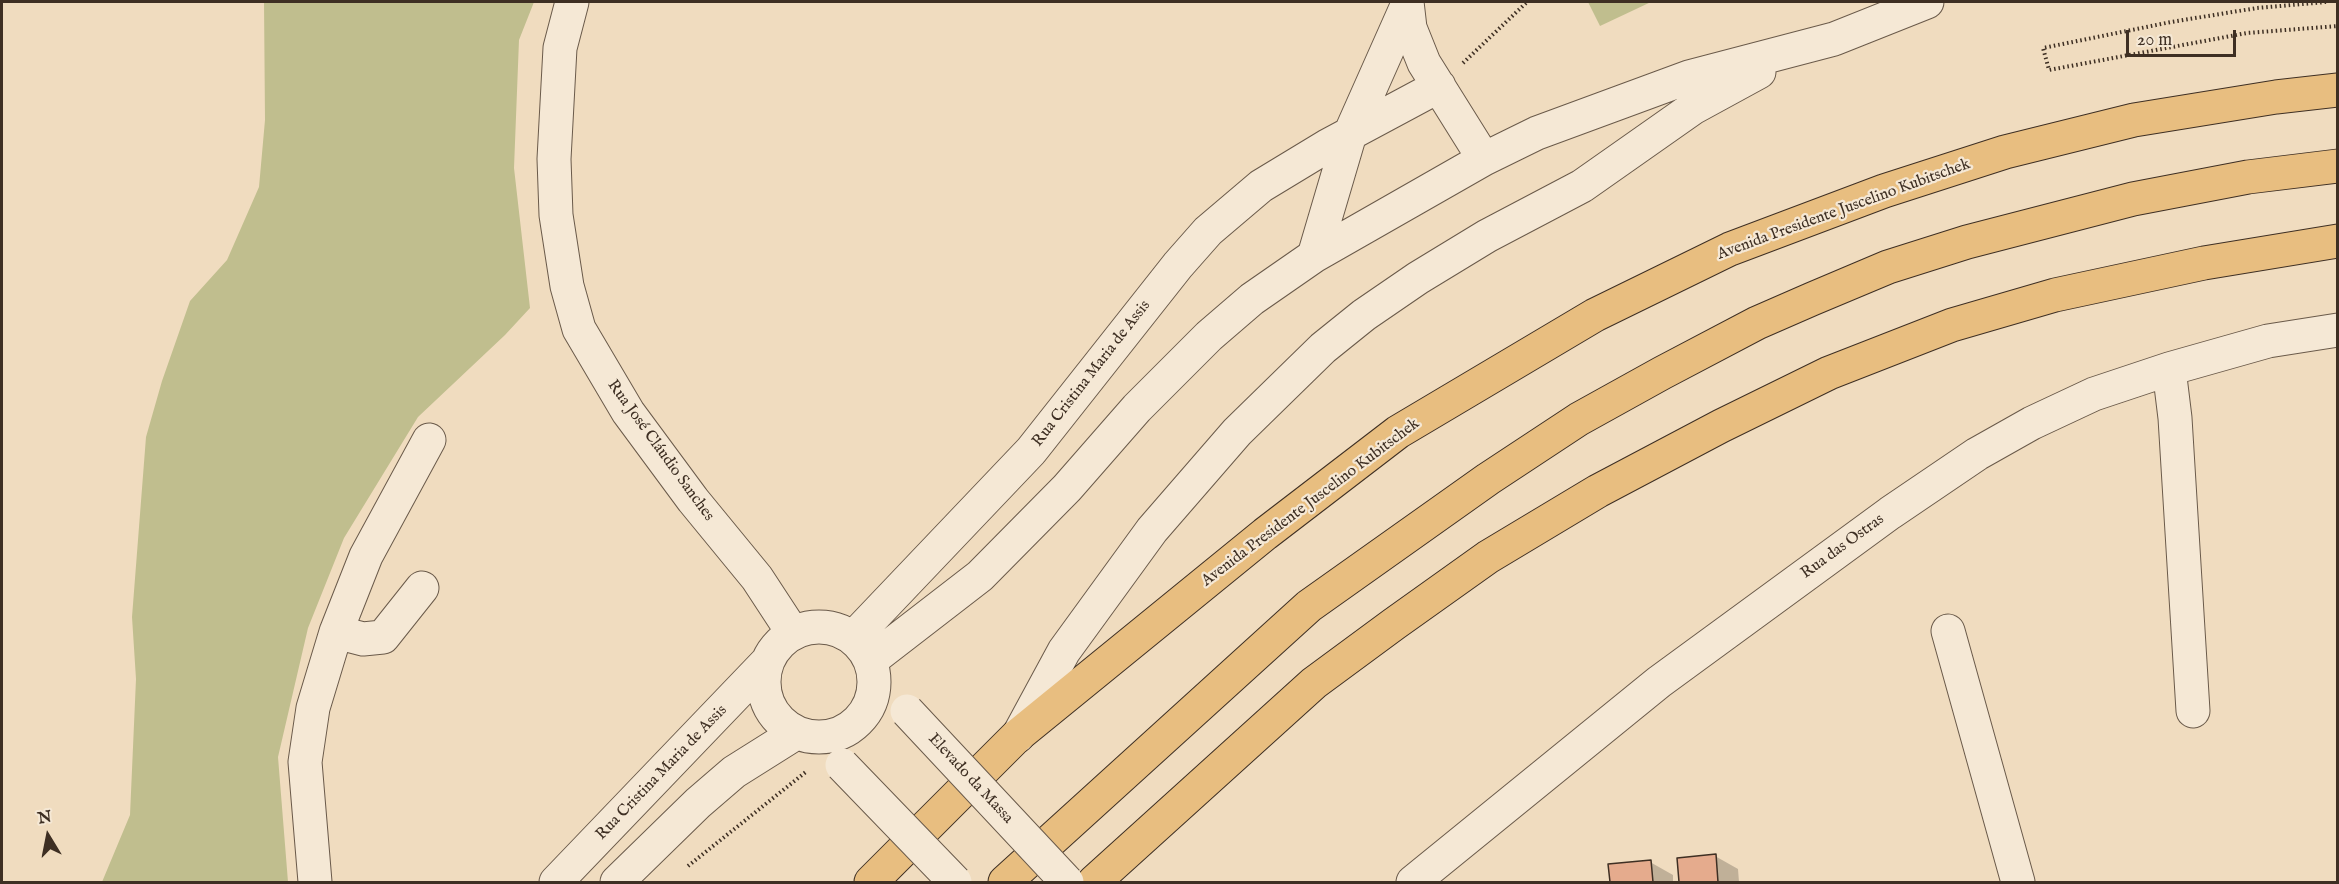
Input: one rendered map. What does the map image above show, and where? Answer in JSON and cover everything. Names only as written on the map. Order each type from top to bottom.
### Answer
[{"type":"main road","name":"Avenida Presidente Juscelino Kubitschek","points":[[871,882],[1017,736],[1265,534],[1398,432],[1495,372],[1605,310],[1730,249],[1884,191],[2005,152],[2134,120],[2276,97],[2337,90]]},
{"type":"main road","points":[[1005,882],[1309,606],[1488,479],[1579,419],[1662,373],[1757,323],[1812,299],[1888,267],[1967,242],[2133,199],[2248,177],[2337,166]]},
{"type":"main road","points":[[1094,882],[1314,683],[1394,624],[1488,557],[1598,491],[1721,426],[1829,373],[1952,325],[2067,293],[2204,263],[2337,241]]},
{"type":"street","name":"Rua José Cláudio Sanches","points":[[572,2],[560,48],[554,159],[556,215],[561,251],[567,286],[579,329],[628,412],[693,500],[757,578],[793,633]]},
{"type":"street","points":[[866,658],[980,576],[1067,488],[1137,408],[1209,336],[1252,299],[1314,256],[1484,159],[1537,133],[1638,94],[1689,77],[1797,50],[1890,18],[1927,2]]},
{"type":"street","points":[[1406,5],[1416,45],[1484,159]]},
{"type":"street","points":[[1314,256],[1350,134],[1406,5]]},
{"type":"street","points":[[1017,736],[1064,651],[1152,530],[1237,432],[1323,348],[1364,315],[1418,278],[1487,236],[1582,186],[1693,108],[1797,50]]},
{"type":"street","name":"Rua Cristina Maria de Assis","points":[[866,658],[1178,265],[1208,231],[1261,186],[1439,86]]},
{"type":"street","name":"Rua das Ostras","points":[[1413,882],[1659,682],[1977,454],[2032,423],[2094,394],[2169,369],[2268,341],[2337,330]]},
{"type":"street","points":[[2169,369],[2175,418],[2193,711]]},
{"type":"street","points":[[315,882],[305,762],[313,708],[336,632],[366,556],[429,440]]},
{"type":"street","points":[[336,632],[363,639],[383,637],[422,588]]},
{"type":"street","points":[[617,882],[698,803],[734,772],[821,747],[838,733],[860,720],[870,705],[874,688],[866,658],[829,627],[816,627],[793,633]]},
{"type":"street","points":[[1948,631],[2018,882]]},
{"type":"street","name":"Rua Cristina Maria de Assis","points":[[556,882],[766,663],[772,651],[793,633]]},
{"type":"street","name":"Elevado da Massa","points":[[866,658],[907,711],[1068,882]]},
{"type":"street","points":[[766,663],[763,687],[766,699],[777,719],[821,747],[955,882]]},
{"type":"path","points":[[1439,86],[1527,2]]},
{"type":"path","points":[[2326,2],[2257,8],[2182,20],[2043,48],[2049,70],[2226,37],[2337,26]]},
{"type":"path","points":[[682,870],[821,747]]},
{"type":"shaded area","points":[[264,2],[534,2],[519,40],[514,168],[530,308],[505,335],[418,417],[344,538],[308,628],[278,757],[288,882],[102,882],[130,815],[136,679],[132,617],[146,437],[162,381],[190,301],[227,260],[259,187],[265,120]]},
{"type":"shaded area","points":[[1588,2],[1651,2],[1600,26]]},
{"type":"building","points":[[1716,854],[1718,882],[1679,882],[1677,858]]},
{"type":"building","points":[[1651,860],[1653,882],[1610,882],[1608,864]]}]
